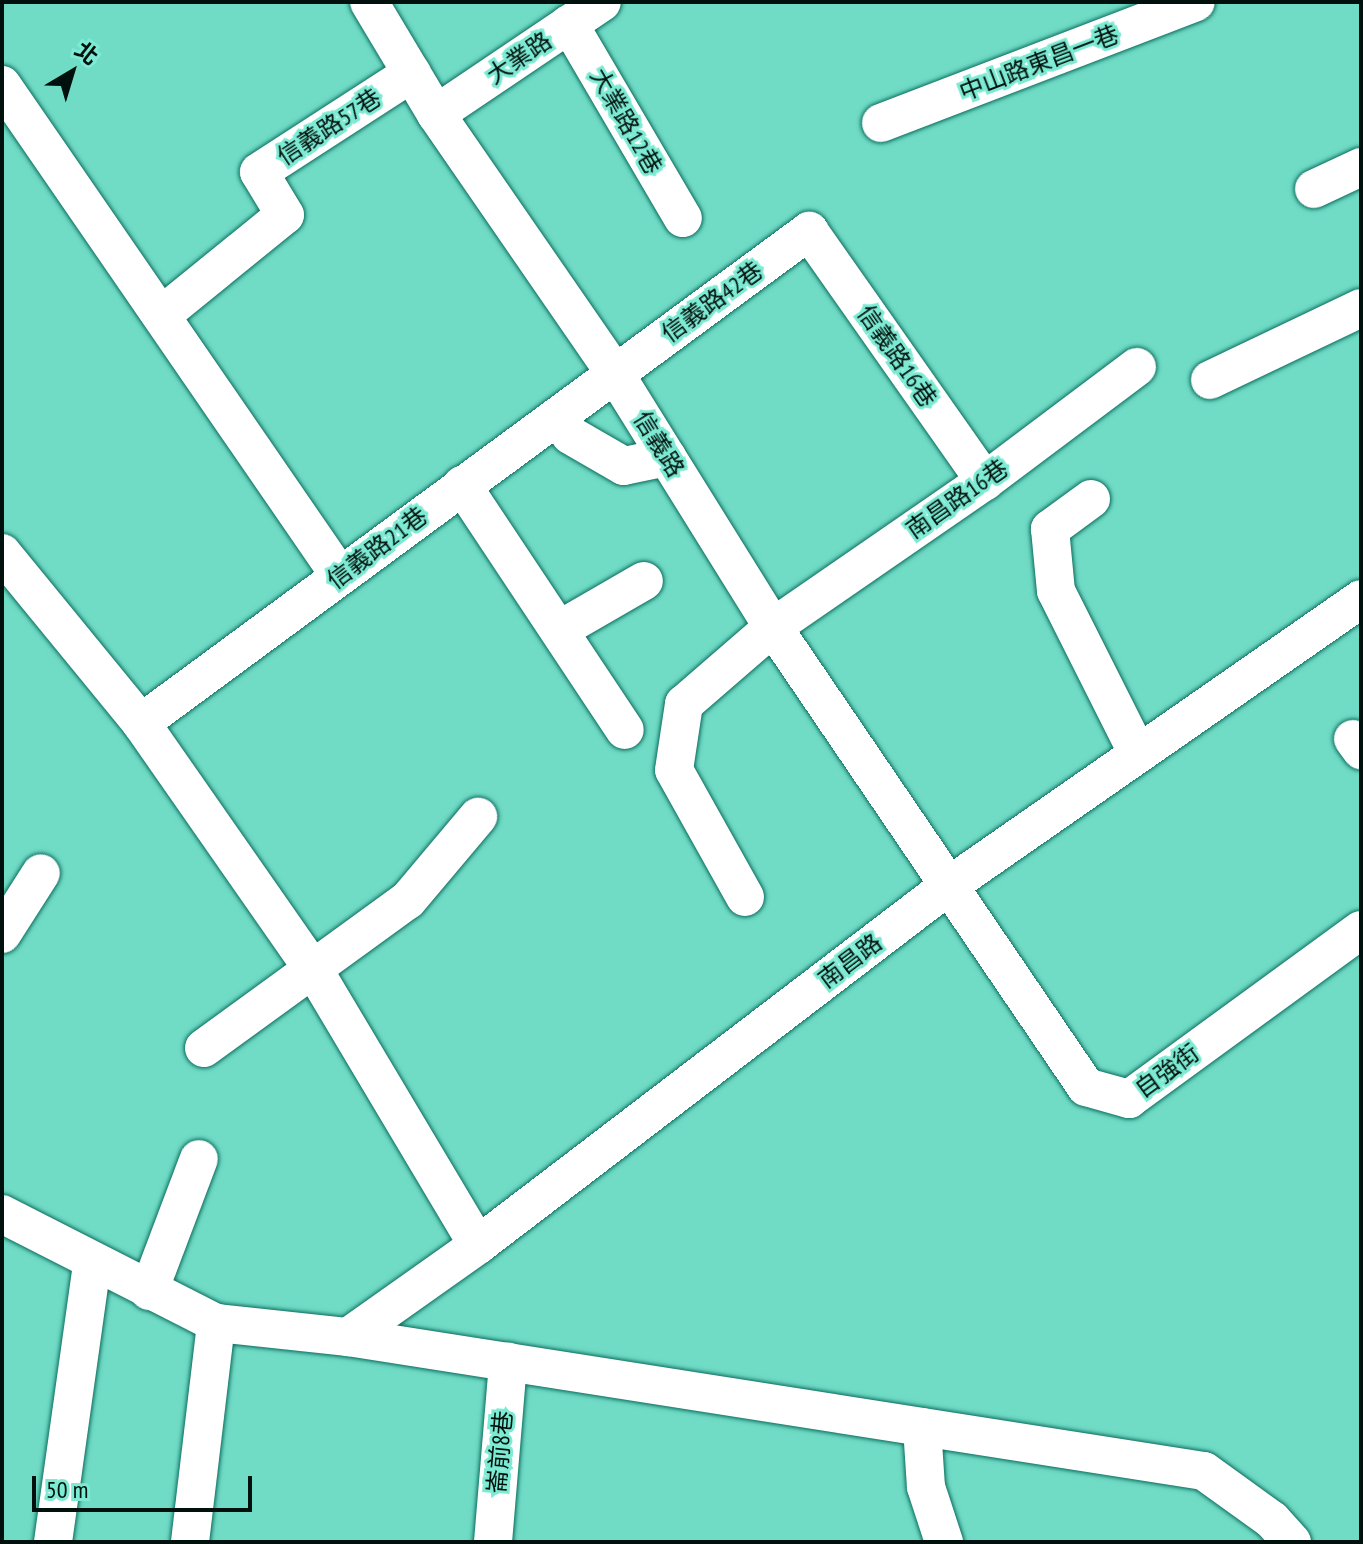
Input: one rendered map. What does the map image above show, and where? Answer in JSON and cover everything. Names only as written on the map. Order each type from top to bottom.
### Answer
[{"type":"street","name":"信義路","points":[[369,2],[436,114],[614,372],[773,627],[947,887]]},
{"type":"street","name":"大業路","points":[[436,114],[602,2]]},
{"type":"street","name":"中山路東昌一巷","points":[[881,123],[1196,2]]},
{"type":"street","name":"大業路12巷","points":[[569,24],[683,218]]},
{"type":"street","name":"信義路57巷","points":[[163,314],[285,215],[259,172],[412,73]]},
{"type":"street","points":[[2,85],[163,314],[340,576]]},
{"type":"street","points":[[1314,189],[1361,167]]},
{"type":"street","name":"信義路42巷","points":[[614,372],[809,231]]},
{"type":"street","name":"信義路16巷","points":[[809,231],[985,481]]},
{"type":"street","points":[[1210,380],[1361,308]]},
{"type":"street","name":"南昌路16巷","points":[[745,897],[674,770],[684,704],[773,627],[985,481],[1137,367]]},
{"type":"street","name":"信義路21巷","points":[[141,723],[614,372]]},
{"type":"street","points":[[570,435],[624,466],[667,457]]},
{"type":"street","points":[[462,485],[625,730]]},
{"type":"street","points":[[1091,499],[1050,529],[1056,591],[1138,754]]},
{"type":"street","points":[[2,553],[141,723],[315,972],[478,1245]]},
{"type":"street","points":[[559,630],[644,581]]},
{"type":"street","name":"南昌路","points":[[348,1337],[478,1245],[947,887],[1361,599]]},
{"type":"street","points":[[204,1048],[315,972],[408,900],[478,817]]},
{"type":"street","points":[[2,934],[41,873]]},
{"type":"street","name":"自強街","points":[[947,887],[1086,1087],[1129,1099],[1361,930]]},
{"type":"street","points":[[149,1291],[199,1159]]},
{"type":"street","points":[[2,1214],[92,1263],[216,1323],[348,1337],[1204,1471],[1272,1520],[1292,1542]]},
{"type":"street","points":[[53,1542],[92,1263]]},
{"type":"street","points":[[190,1542],[216,1323]]},
{"type":"street","name":"崙前8巷","points":[[493,1542],[508,1362]]},
{"type":"street","points":[[922,1427],[926,1487],[944,1542]]}]
